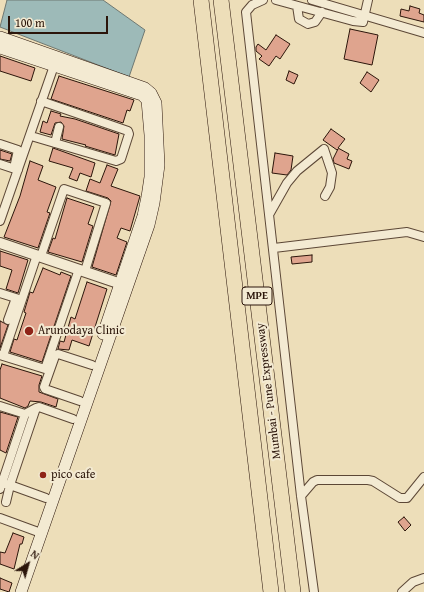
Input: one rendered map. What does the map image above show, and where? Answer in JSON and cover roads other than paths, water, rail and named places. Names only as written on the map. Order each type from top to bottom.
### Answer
[{"type":"highway","name":"Mumbai - Pune Expressway","points":[[201,0],[271,592]]},
{"type":"highway","name":"Mumbai - Pune Expressway","points":[[222,0],[293,592]]},
{"type":"main road","points":[[0,37],[55,62],[142,95],[146,100],[150,135],[148,190],[143,216],[124,285],[38,531],[14,592]]},
{"type":"main road","points":[[0,48],[55,62]]},
{"type":"main road","points":[[21,592],[46,498],[92,365],[124,285]]},
{"type":"street","points":[[263,0],[252,5],[246,12],[301,496],[314,592]]},
{"type":"street","points":[[276,0],[363,22],[368,0]]},
{"type":"street","points":[[312,0],[424,32]]},
{"type":"street","points":[[297,6],[299,19],[308,24],[315,22],[322,12]]},
{"type":"street","points":[[0,221],[16,169],[36,124],[41,102],[55,62]]},
{"type":"street","points":[[31,136],[119,161],[129,134],[125,130],[41,102]]},
{"type":"street","points":[[55,143],[59,127]]},
{"type":"street","points":[[0,144],[18,150],[16,169]]},
{"type":"street","points":[[270,214],[286,183],[296,171],[324,149],[332,173],[330,187],[325,196]]},
{"type":"street","points":[[0,164],[16,169]]},
{"type":"street","points":[[64,189],[106,203],[45,369],[2,355],[7,320],[19,299],[39,256],[64,189]]},
{"type":"street","points":[[274,248],[407,232],[424,237]]},
{"type":"street","points":[[0,243],[124,285]]},
{"type":"street","points":[[0,293],[19,299]]},
{"type":"street","points":[[80,401],[45,389],[44,387],[55,356],[58,354],[92,365]]},
{"type":"street","points":[[0,406],[25,414]]},
{"type":"street","points":[[46,498],[10,485],[1,486],[25,414],[39,407],[73,419]]},
{"type":"street","points":[[6,502],[10,485],[36,408]]},
{"type":"street","points":[[301,496],[313,482],[317,480],[368,480],[373,481],[400,498],[407,498],[424,477]]},
{"type":"street","points":[[0,518],[38,531]]},
{"type":"street","points":[[402,592],[413,582],[424,578]]},
{"type":"water","points":[[7,0],[103,0],[145,30],[129,77],[0,27]]},
{"type":"place","name":"Arunodaya Clinic","points":[[29,331]]},
{"type":"place","name":"pico cafe","points":[[43,475]]}]
